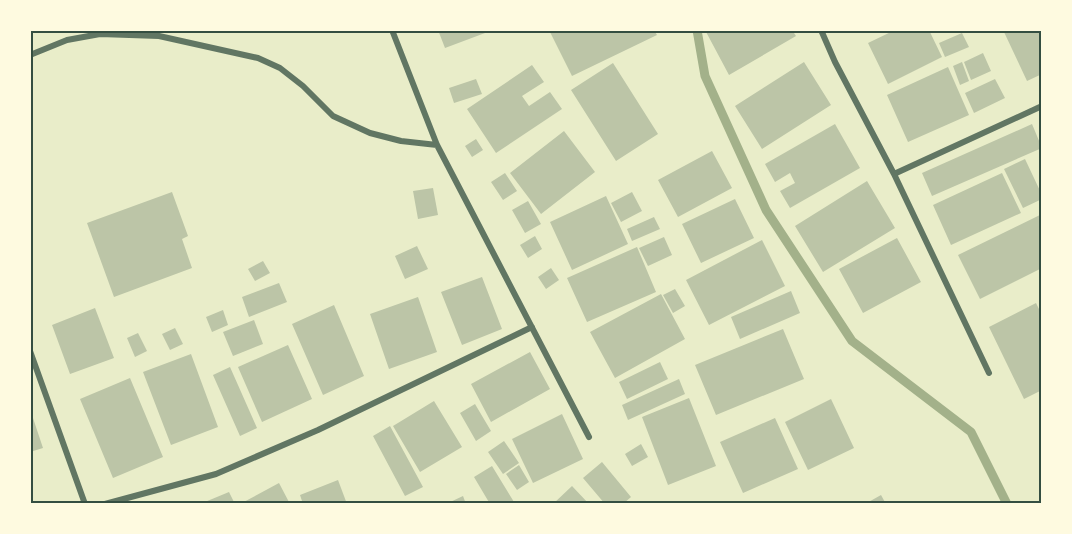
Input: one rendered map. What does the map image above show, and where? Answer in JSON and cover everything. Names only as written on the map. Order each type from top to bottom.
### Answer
[{"type":"street","points":[[392,30],[437,145],[589,438]]},
{"type":"street","points":[[821,30],[835,62],[894,174],[989,373]]},
{"type":"street","points":[[30,55],[67,40],[100,34],[169,38],[258,58],[280,68],[303,86],[333,116],[370,133],[401,141],[437,145]]},
{"type":"street","points":[[894,174],[1042,106]]},
{"type":"street","points":[[105,504],[216,474],[318,430],[532,327]]},
{"type":"street","points":[[30,351],[85,504]]},
{"type":"building","points":[[438,30],[493,30],[445,48]]},
{"type":"building","points":[[549,30],[654,30],[657,35],[572,76]]},
{"type":"building","points":[[705,30],[792,30],[796,36],[729,75]]},
{"type":"building","points":[[895,30],[929,30],[942,57],[888,84],[868,43]]},
{"type":"building","points":[[1042,30],[1042,74],[1027,81],[1004,32]]},
{"type":"building","points":[[962,33],[969,47],[945,57],[939,43]]},
{"type":"building","points":[[983,53],[991,71],[971,80],[964,62]]},
{"type":"building","points":[[804,62],[831,105],[762,149],[735,106]]},
{"type":"building","points":[[962,62],[969,81],[960,85],[953,66]]},
{"type":"building","points":[[613,63],[658,134],[616,161],[571,90]]},
{"type":"building","points":[[532,65],[544,82],[522,96],[529,106],[550,92],[562,109],[496,153],[467,109]]},
{"type":"building","points":[[948,67],[969,115],[908,142],[887,95]]},
{"type":"building","points":[[476,79],[482,94],[454,103],[449,88]]},
{"type":"building","points":[[995,79],[1005,98],[974,113],[965,93]]},
{"type":"building","points":[[835,124],[860,168],[790,208],[780,191],[795,183],[790,173],[775,182],[765,164]]},
{"type":"building","points":[[1032,124],[1042,148],[932,196],[922,173]]},
{"type":"building","points":[[564,131],[595,172],[541,214],[510,173]]},
{"type":"building","points":[[476,139],[483,150],[472,157],[465,146]]},
{"type":"building","points":[[712,151],[732,188],[678,217],[658,180]]},
{"type":"building","points":[[1025,159],[1042,199],[1023,208],[1004,169]]},
{"type":"building","points":[[505,173],[517,191],[503,200],[491,182]]},
{"type":"building","points":[[1002,173],[1021,213],[951,245],[933,205]]},
{"type":"building","points":[[867,181],[895,228],[823,272],[795,226]]},
{"type":"building","points":[[433,188],[438,215],[418,219],[413,191]]},
{"type":"building","points":[[172,192],[188,236],[182,239],[192,268],[114,297],[87,223]]},
{"type":"building","points":[[632,192],[642,211],[621,222],[611,203]]},
{"type":"building","points":[[606,196],[628,244],[572,270],[550,222]]},
{"type":"building","points":[[735,199],[754,238],[701,263],[682,224]]},
{"type":"building","points":[[528,201],[541,224],[525,233],[512,210]]},
{"type":"building","points":[[1042,214],[1042,268],[980,299],[958,255]]},
{"type":"building","points":[[654,217],[660,229],[632,241],[627,229]]},
{"type":"building","points":[[535,236],[542,249],[528,258],[520,245]]},
{"type":"building","points":[[664,237],[672,255],[648,266],[639,248]]},
{"type":"building","points":[[897,238],[921,282],[863,313],[839,269]]},
{"type":"building","points":[[762,240],[785,286],[709,325],[686,280]]},
{"type":"building","points":[[417,246],[428,269],[405,279],[395,256]]},
{"type":"building","points":[[637,247],[656,292],[587,322],[567,278]]},
{"type":"building","points":[[263,261],[270,273],[255,281],[248,269]]},
{"type":"building","points":[[551,268],[559,280],[546,289],[538,277]]},
{"type":"building","points":[[482,277],[502,329],[462,345],[441,292]]},
{"type":"building","points":[[279,283],[287,302],[249,317],[242,297]]},
{"type":"building","points":[[675,289],[685,306],[673,313],[663,295]]},
{"type":"building","points":[[791,291],[800,313],[740,339],[731,317]]},
{"type":"building","points":[[661,294],[685,339],[615,378],[590,332]]},
{"type":"building","points":[[418,297],[437,352],[389,369],[370,314]]},
{"type":"building","points":[[1036,303],[1042,315],[1042,390],[1024,399],[989,327]]},
{"type":"building","points":[[334,305],[364,376],[323,395],[292,324]]},
{"type":"building","points":[[95,308],[114,358],[70,374],[52,325]]},
{"type":"building","points":[[223,310],[228,325],[212,332],[206,317]]},
{"type":"building","points":[[254,320],[263,344],[233,356],[223,332]]},
{"type":"building","points":[[175,328],[183,344],[170,350],[162,334]]},
{"type":"building","points":[[783,329],[804,379],[716,415],[695,365]]},
{"type":"building","points":[[138,333],[147,351],[135,357],[127,338]]},
{"type":"building","points":[[288,345],[312,399],[262,422],[238,367]]},
{"type":"building","points":[[530,352],[550,389],[491,422],[471,384]]},
{"type":"building","points":[[191,354],[218,427],[171,445],[143,372]]},
{"type":"building","points":[[660,362],[668,379],[627,399],[619,382]]},
{"type":"building","points":[[230,367],[257,428],[240,436],[213,375]]},
{"type":"building","points":[[130,378],[163,457],[113,478],[80,399]]},
{"type":"building","points":[[679,379],[685,394],[628,420],[622,405]]},
{"type":"building","points":[[689,398],[716,466],[668,485],[642,417]]},
{"type":"building","points":[[831,399],[854,448],[808,470],[785,422]]},
{"type":"building","points":[[434,401],[462,447],[420,472],[393,426]]},
{"type":"building","points":[[475,404],[491,431],[476,441],[460,413]]},
{"type":"building","points":[[30,409],[43,448],[30,452]]},
{"type":"building","points":[[562,414],[583,459],[533,483],[512,439]]},
{"type":"building","points":[[775,418],[798,469],[743,493],[720,442]]},
{"type":"building","points":[[390,426],[423,487],[405,496],[373,436]]},
{"type":"building","points":[[504,441],[519,463],[503,474],[488,452]]},
{"type":"building","points":[[641,444],[648,457],[632,466],[625,454]]},
{"type":"building","points":[[602,462],[631,497],[623,504],[605,504],[583,478]]},
{"type":"building","points":[[519,465],[529,482],[517,490],[506,474]]},
{"type":"building","points":[[492,466],[514,502],[511,504],[490,504],[474,477]]},
{"type":"building","points":[[338,480],[347,504],[303,504],[300,495]]},
{"type":"building","points":[[279,483],[290,504],[240,504]]},
{"type":"building","points":[[572,486],[589,504],[553,504]]},
{"type":"building","points":[[229,492],[235,504],[200,504]]},
{"type":"building","points":[[881,495],[886,504],[865,504]]},
{"type":"building","points":[[463,496],[466,504],[446,504]]},
{"type":"waterway","points":[[697,30],[705,76],[766,210],[852,341],[971,432],[1007,504]]}]
